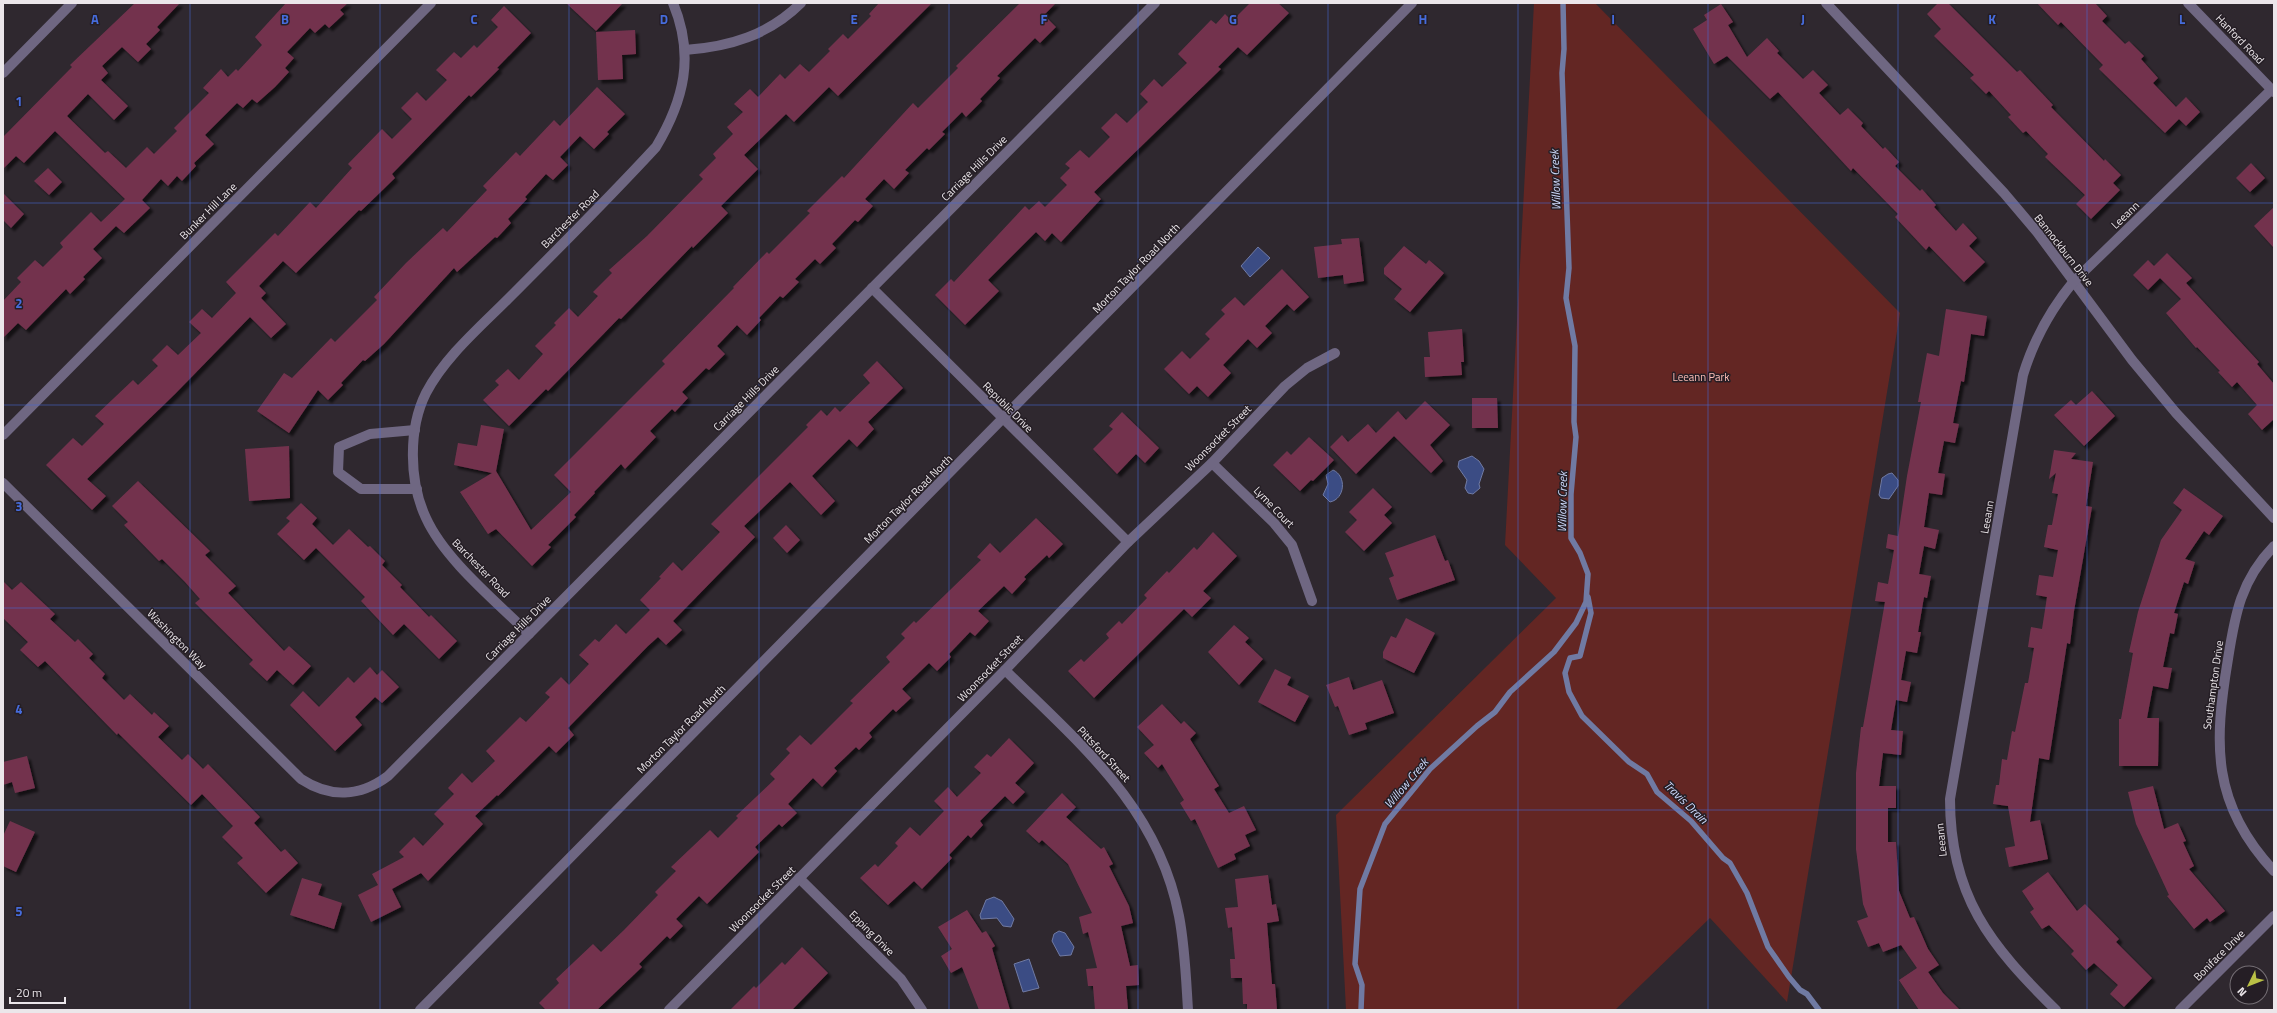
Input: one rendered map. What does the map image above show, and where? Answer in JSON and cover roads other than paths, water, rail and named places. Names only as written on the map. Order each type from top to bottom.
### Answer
[{"type":"street","points":[[3,73],[72,3]]},
{"type":"street","name":"Bunker Hill Lane","points":[[3,435],[431,3]]},
{"type":"street","name":"Barchester Road","points":[[529,634],[453,558],[438,539],[426,517],[417,489],[413,460],[415,430],[426,394],[456,352],[656,147],[670,123],[678,102],[684,76],[684,34],[673,3]]},
{"type":"street","points":[[685,50],[712,48],[741,41],[768,29],[792,12],[801,3]]},
{"type":"street","name":"Carriage Hills Drive","points":[[346,794],[369,789],[388,776],[1154,3]]},
{"type":"street","name":"Morton Taylor Road North","points":[[420,1010],[1004,420],[1412,3]]},
{"type":"street","name":"Bannockburn Drive","points":[[1826,3],[2004,193],[2074,282],[2132,360],[2176,413],[2274,518]]},
{"type":"street","name":"Hanford Road","points":[[2188,3],[2273,90]]},
{"type":"street","name":"Leeann","points":[[2056,1010],[2006,958],[1976,914],[1963,887],[1955,861],[1950,827],[1950,799],[2023,375],[2041,328],[2056,304],[2074,282],[2273,90]]},
{"type":"street","name":"Republic Drive","points":[[872,288],[1128,542]]},
{"type":"street","name":"Woonsocket Street","points":[[669,1010],[1005,670],[1128,542],[1212,463],[1285,386],[1307,368],[1335,353]]},
{"type":"street","points":[[415,430],[370,434],[339,448],[338,472],[361,489],[417,489]]},
{"type":"street","name":"Lyme Court","points":[[1212,463],[1274,523],[1292,545],[1312,601]]},
{"type":"street","name":"Washington Way","points":[[3,483],[301,778],[324,791],[346,794]]},
{"type":"street","name":"Southampton Drive","points":[[2274,546],[2253,572],[2241,596],[2234,624],[2220,706],[2218,738],[2224,784],[2232,805],[2250,842],[2274,871]]},
{"type":"street","name":"Pittsford Street","points":[[1005,670],[1108,773],[1145,823],[1169,879],[1179,916],[1188,1010]]},
{"type":"street","name":"Epping Drive","points":[[799,878],[901,979],[922,1010]]},
{"type":"street","name":"Boniface Drive","points":[[2180,1010],[2274,916]]},
{"type":"water","points":[[1258,247],[1270,258],[1250,277],[1241,266]]},
{"type":"water","points":[[1472,456],[1479,461],[1484,469],[1479,484],[1480,488],[1473,494],[1468,493],[1465,488],[1467,480],[1458,467],[1459,461]]},
{"type":"water","points":[[1333,470],[1341,477],[1342,487],[1339,497],[1330,502],[1323,495],[1328,484],[1326,475]]},
{"type":"water","points":[[1892,473],[1898,480],[1898,486],[1889,499],[1881,498],[1879,495],[1882,478]]},
{"type":"water","points":[[994,897],[1002,901],[1014,919],[1011,927],[1003,926],[997,918],[981,919],[980,915],[986,900]]},
{"type":"water","points":[[1059,931],[1065,933],[1074,947],[1071,955],[1060,956],[1052,941],[1054,934]]},
{"type":"water","points":[[1029,959],[1039,988],[1023,992],[1014,964]]},
{"type":"waterway","name":"Willow Creek","points":[[1361,1010],[1362,985],[1355,964],[1360,889],[1385,824],[1430,769],[1477,726],[1495,712],[1510,692],[1554,652],[1576,623],[1586,602],[1588,574],[1580,553],[1571,538],[1571,494],[1576,437],[1574,422],[1575,346],[1566,298],[1569,268],[1562,73],[1564,49],[1563,3]]},
{"type":"waterway","name":"Travis Drain","points":[[1588,597],[1591,613],[1580,656],[1570,658],[1565,673],[1569,692],[1582,716],[1629,762],[1647,774],[1657,792],[1691,821],[1723,858],[1730,863],[1747,893],[1768,947],[1789,977],[1800,990],[1807,994],[1819,1010]]},
{"type":"park label","name":"Leeann Park","points":[[1701,377]]}]
